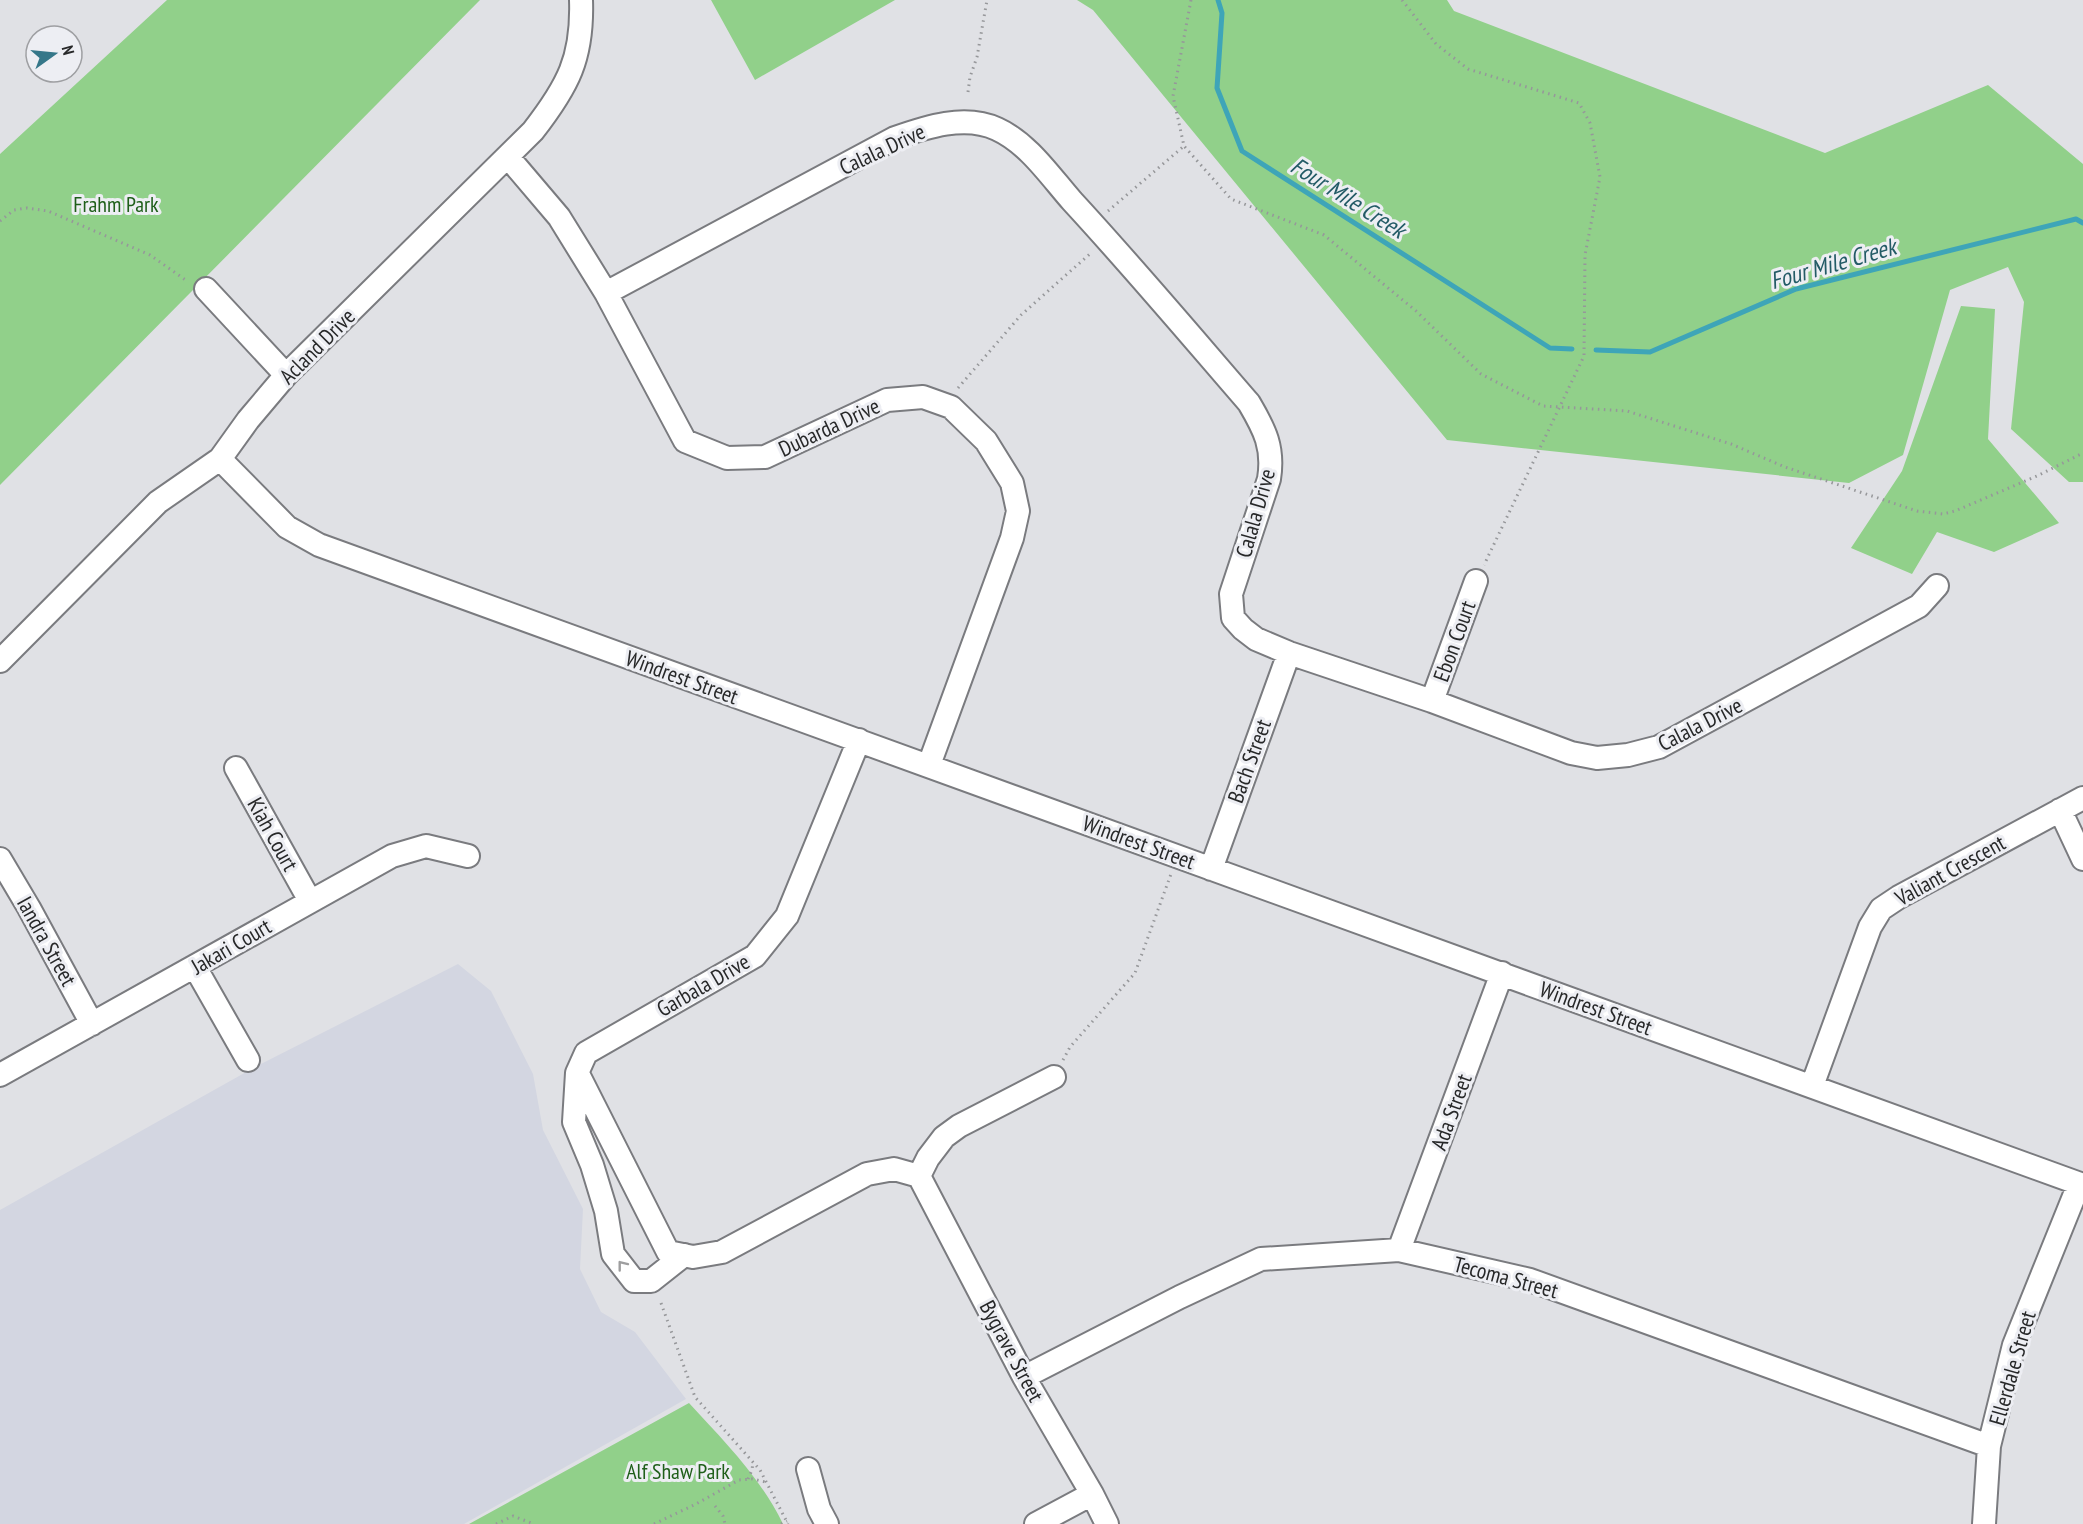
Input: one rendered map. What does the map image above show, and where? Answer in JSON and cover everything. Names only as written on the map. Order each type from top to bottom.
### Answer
[{"type":"street","name":"Acland Drive","points":[[0,661],[158,502],[220,459],[248,420],[286,375],[533,131],[555,103],[569,78],[578,50],[582,25],[581,0]]},
{"type":"street","name":"Calala Drive","points":[[606,294],[895,138],[930,126],[966,122],[995,128],[1017,141],[1106,238],[1249,403],[1261,422],[1269,442],[1272,462],[1269,479],[1231,594],[1233,618],[1256,639],[1288,653],[1432,701],[1571,753],[1597,758],[1628,755],[1659,747],[1919,606],[1937,586]]},
{"type":"street","name":"Dubarda Drive","points":[[508,157],[559,217],[606,294],[686,441],[727,458],[765,457],[887,400],[923,397],[951,407],[986,441],[1012,483],[1018,511],[1012,538],[929,765]]},
{"type":"street","points":[[206,289],[286,375]]},
{"type":"street","name":"Windrest Street","points":[[220,459],[287,527],[319,545],[2081,1184]]},
{"type":"street","name":"Ebon Court","points":[[1432,701],[1476,581]]},
{"type":"street","name":"Bach Street","points":[[1211,869],[1288,653]]},
{"type":"street","name":"Garbala Drive","points":[[577,1073],[586,1053],[755,956],[787,916],[859,741]]},
{"type":"street","name":"Kiah Court","points":[[236,768],[310,901]]},
{"type":"street","name":"Valiant Crescent","points":[[1812,1086],[1870,927],[1881,909],[1899,897],[2083,798]]},
{"type":"street","points":[[2060,810],[2083,860]]},
{"type":"street","name":"Jakari Court","points":[[0,1075],[392,856],[426,846],[468,856]]},
{"type":"street","name":"Iandra Street","points":[[0,859],[92,1024]]},
{"type":"street","points":[[195,967],[248,1060]]},
{"type":"street","name":"Ada Street","points":[[1399,1250],[1502,974]]},
{"type":"street","points":[[577,1073],[668,1252],[693,1257],[722,1252],[867,1174],[894,1169],[920,1176],[928,1158],[944,1137],[958,1126],[1054,1077]]},
{"type":"street","points":[[577,1073],[574,1122],[592,1165],[606,1212],[613,1254],[634,1281],[651,1281],[684,1255]]},
{"type":"street","name":"Bygrave Street","points":[[920,1176],[1024,1377],[1107,1524]]},
{"type":"street","name":"Ellerdale Street","points":[[1984,1524],[1989,1446],[2014,1345],[2081,1184]]},
{"type":"street","name":"Tecoma Street","points":[[1024,1377],[1180,1297],[1261,1259],[1399,1250],[1530,1280],[1989,1446]]},
{"type":"street","points":[[808,1469],[819,1509],[827,1524]]},
{"type":"street","points":[[1036,1524],[1092,1494]]},
{"type":"path","points":[[968,92],[987,0]]},
{"type":"path","points":[[1191,0],[1173,96],[1184,146],[1231,199],[1324,235],[1416,311],[1481,374],[1544,406],[1627,411],[1731,444],[1870,496],[1917,511],[1943,514],[2037,476],[2083,453]]},
{"type":"path","points":[[1402,0],[1436,44],[1468,69],[1579,103],[1590,123],[1600,177],[1585,255],[1584,356],[1476,581]]},
{"type":"path","points":[[1105,214],[1184,146]]},
{"type":"path","points":[[0,221],[14,210],[27,208],[48,211],[150,255],[181,279],[206,289]]},
{"type":"path","points":[[955,391],[1021,315],[1106,238]]},
{"type":"path","points":[[1054,1077],[1070,1047],[1135,973],[1171,872]]},
{"type":"path","points":[[661,1303],[695,1398],[753,1462],[788,1522],[781,1524]]},
{"type":"path","points":[[748,1479],[753,1462]]},
{"type":"path","points":[[654,1524],[740,1480],[766,1482]]},
{"type":"path","points":[[780,1508],[784,1504]]},
{"type":"path","points":[[715,1506],[723,1516],[725,1524]]},
{"type":"path","points":[[496,1524],[513,1516],[534,1524]]},
{"type":"shaded area","points":[[458,964],[491,991],[533,1074],[543,1130],[583,1209],[580,1269],[601,1312],[635,1332],[686,1399],[464,1524],[0,1524],[0,1210],[257,1066]]},
{"type":"green space","name":"Frahm Park","points":[[167,0],[480,0],[0,485],[0,154],[76,84],[84,84],[84,77]]},
{"type":"green space","points":[[711,0],[895,0],[755,80]]},
{"type":"green space","points":[[1077,0],[1447,0],[1454,11],[1825,153],[1988,85],[2083,164],[2083,482],[2069,482],[2011,429],[2024,302],[2008,267],[1950,290],[1903,455],[1849,483],[1447,440],[1093,10]]},
{"type":"green space","points":[[1961,306],[1995,309],[1988,439],[2059,523],[1994,552],[1937,532],[1912,574],[1851,548],[1902,471]]},
{"type":"green space","name":"Alf Shaw Park","points":[[689,1403],[752,1475],[783,1524],[469,1524]]},
{"type":"waterway","name":"Four Mile Creek","points":[[1218,0],[1222,13],[1217,88],[1242,151],[1550,348],[1572,349]]},
{"type":"waterway","name":"Four Mile Creek","points":[[1596,350],[1650,352],[1796,289],[2076,219],[2083,223]]}]
